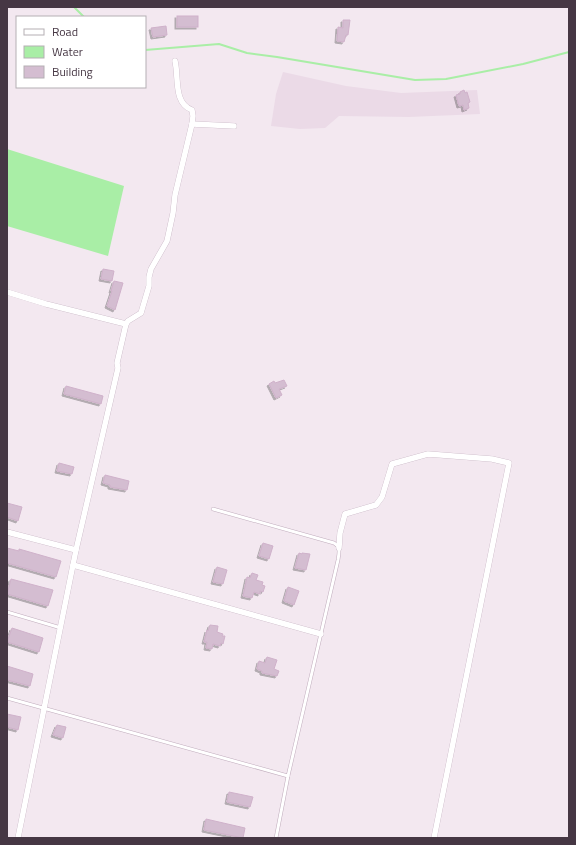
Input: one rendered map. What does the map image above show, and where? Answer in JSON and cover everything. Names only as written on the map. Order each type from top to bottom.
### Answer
[{"type":"street","points":[[18,838],[76,550],[102,431],[118,368],[117,363],[126,324],[128,321],[141,313],[149,286],[148,277],[151,268],[167,241],[175,195],[192,124],[192,110],[186,108],[180,99],[175,61]]},
{"type":"street","points":[[192,124],[231,126]]},
{"type":"street","points":[[7,292],[46,304],[126,324]]},
{"type":"street","points":[[339,548],[340,533],[345,514],[376,506],[382,497],[392,464],[428,454],[508,463],[434,838]]},
{"type":"street","points":[[7,532],[76,550]]},
{"type":"street","points":[[73,565],[321,634]]},
{"type":"lane","points":[[213,509],[334,543],[339,548],[321,634],[288,776],[276,838]]},
{"type":"lane","points":[[7,612],[61,628]]},
{"type":"lane","points":[[7,698],[288,776]]},
{"type":"shaded area","points":[[283,72],[346,86],[401,93],[477,90],[480,114],[409,117],[339,116],[325,128],[300,129],[271,126],[276,94]]},
{"type":"water","points":[[7,149],[124,186],[108,256],[7,226]]},
{"type":"building","points":[[177,16],[198,16],[198,27],[177,27]]},
{"type":"building","points":[[343,20],[350,20],[348,35],[346,35],[344,42],[337,41],[338,27],[343,28]]},
{"type":"building","points":[[166,26],[167,35],[153,37],[151,28]]},
{"type":"building","points":[[464,90],[465,93],[467,92],[470,102],[468,103],[469,108],[464,110],[463,105],[459,106],[456,95],[460,94],[460,92]]},
{"type":"building","points":[[103,269],[114,271],[112,281],[101,279]]},
{"type":"building","points":[[114,281],[123,283],[115,310],[107,306]]},
{"type":"building","points":[[284,380],[287,386],[279,389],[282,395],[276,398],[269,384],[274,381],[275,383]]},
{"type":"building","points":[[66,386],[103,396],[101,404],[64,394]]},
{"type":"building","points":[[59,463],[74,467],[72,474],[57,471]]},
{"type":"building","points":[[105,475],[129,481],[127,490],[110,487],[110,485],[103,483]]},
{"type":"building","points":[[7,503],[22,507],[18,521],[7,517]]},
{"type":"building","points":[[263,543],[273,546],[269,559],[259,556]]},
{"type":"building","points":[[7,548],[19,551],[19,549],[61,561],[56,577],[7,563]]},
{"type":"building","points":[[299,553],[310,554],[306,570],[295,568]]},
{"type":"building","points":[[217,567],[227,570],[223,584],[213,582]]},
{"type":"building","points":[[252,573],[258,575],[256,580],[263,582],[262,585],[265,586],[263,592],[260,591],[260,594],[254,592],[252,598],[243,596],[247,577],[250,578]]},
{"type":"building","points":[[11,579],[53,590],[48,606],[7,594]]},
{"type":"building","points":[[288,587],[299,591],[294,605],[284,601]]},
{"type":"building","points":[[210,625],[218,626],[217,632],[223,634],[222,636],[225,636],[223,644],[221,643],[220,646],[213,644],[212,649],[206,648],[207,642],[204,642]]},
{"type":"building","points":[[12,628],[43,638],[39,652],[7,642]]},
{"type":"building","points":[[267,657],[277,660],[274,669],[279,671],[277,676],[262,673],[262,671],[257,669],[259,661],[265,663]]},
{"type":"building","points":[[7,666],[33,674],[30,686],[7,680]]},
{"type":"building","points":[[7,714],[21,717],[18,730],[7,727]]},
{"type":"building","points":[[57,725],[66,727],[63,738],[53,735]]},
{"type":"building","points":[[229,792],[253,797],[250,807],[227,802]]},
{"type":"building","points":[[206,819],[245,828],[243,838],[204,830]]},
{"type":"waterway","points":[[74,7],[83,16]]},
{"type":"waterway","points":[[146,50],[219,44],[247,53],[415,80],[446,79],[523,64],[569,52]]}]
